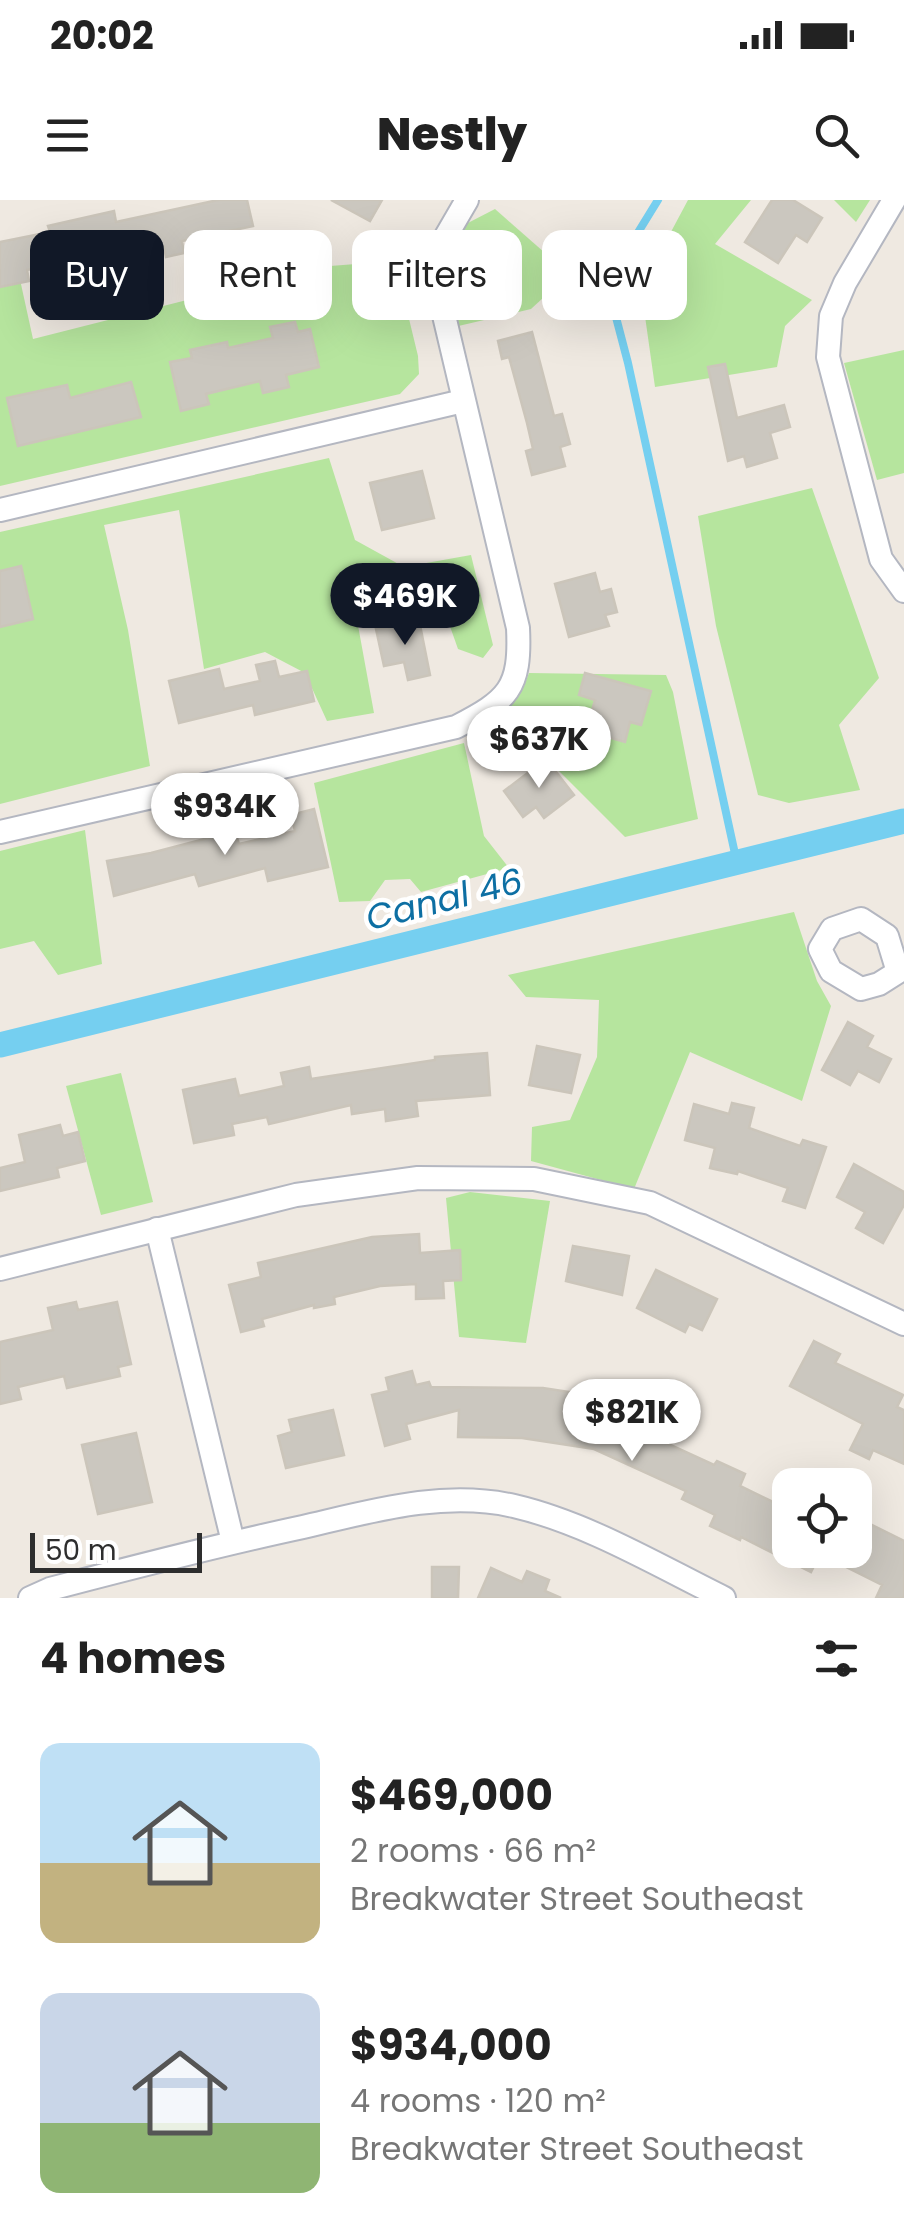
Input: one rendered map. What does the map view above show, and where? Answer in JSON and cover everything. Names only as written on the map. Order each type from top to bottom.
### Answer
[{"type":"street","points":[[0,832],[456,727],[490,709],[510,689],[520,662],[518,628],[433,268],[442,243],[467,200]]},
{"type":"street","points":[[894,200],[844,283],[830,316],[828,358],[881,559],[903,590]]},
{"type":"street","points":[[0,510],[463,401]]},
{"type":"street","points":[[0,1268],[296,1195],[401,1180],[534,1179],[650,1203],[904,1324]]},
{"type":"street","points":[[157,1229],[233,1542]]},
{"type":"street","points":[[30,1598],[50,1589],[233,1542],[407,1504],[467,1500],[514,1506],[579,1528],[724,1598]]},
{"type":"green space","points":[[688,200],[751,200],[715,244],[812,300],[785,326],[777,367],[655,387],[646,320],[687,320],[687,230],[672,230]]},
{"type":"green space","points":[[834,200],[870,200],[856,222]]},
{"type":"green space","points":[[495,209],[519,230],[461,230]]},
{"type":"green space","points":[[522,233],[542,250],[542,299],[522,311]]},
{"type":"green space","points":[[0,264],[19,275],[33,339],[108,320],[164,320],[164,306],[184,301],[184,320],[332,320],[332,266],[352,264],[352,320],[409,320],[419,374],[400,394],[0,486]]},
{"type":"green space","points":[[453,320],[484,320],[454,327]]},
{"type":"green space","points":[[904,350],[904,473],[877,480],[844,363]]},
{"type":"green space","points":[[329,458],[355,540],[404,567],[471,555],[493,645],[483,658],[458,649],[441,601],[357,620],[374,713],[327,721],[305,673],[265,652],[204,669],[179,510],[104,525],[128,630],[150,766],[0,804],[0,532]]},
{"type":"green space","points":[[812,488],[879,678],[839,725],[860,790],[789,803],[758,795],[716,626],[698,516]]},
{"type":"green space","points":[[529,673],[666,675],[673,692],[698,819],[625,837],[500,712],[524,686]]},
{"type":"green space","points":[[464,743],[484,836],[509,868],[421,892],[410,879],[385,880],[370,901],[339,902],[314,783]]},
{"type":"green space","points":[[85,830],[102,964],[58,975],[34,941],[0,949],[0,851]]},
{"type":"green space","points":[[794,912],[817,981],[831,1006],[802,1101],[690,1052],[634,1189],[531,1161],[532,1127],[570,1120],[597,1057],[599,1000],[526,997],[508,975]]},
{"type":"green space","points":[[121,1073],[153,1202],[101,1215],[66,1086]]},
{"type":"green space","points":[[470,1192],[550,1201],[526,1343],[459,1337],[446,1198]]},
{"type":"building","points":[[218,200],[247,200],[253,226],[184,230],[184,253],[166,257],[164,230],[49,230],[48,226],[114,211],[116,222]]},
{"type":"building","points":[[331,200],[382,200],[370,221]]},
{"type":"building","points":[[772,200],[793,200],[822,218],[807,242],[796,235],[778,263],[745,242]]},
{"type":"building","points":[[30,236],[29,281],[0,287],[0,242]]},
{"type":"building","points":[[295,322],[298,332],[310,329],[319,367],[286,375],[289,387],[263,393],[260,381],[206,394],[209,404],[181,411],[170,362],[192,358],[190,350],[227,342],[228,348],[273,338],[270,327]]},
{"type":"building","points":[[532,332],[554,416],[562,414],[570,444],[560,447],[565,466],[532,475],[526,451],[533,449],[527,423],[509,357],[502,359],[498,341]]},
{"type":"building","points":[[725,364],[737,418],[784,405],[790,427],[770,433],[777,458],[747,467],[744,456],[728,461],[708,367]]},
{"type":"building","points":[[131,382],[141,417],[18,446],[7,398],[67,385],[70,398]]},
{"type":"building","points":[[422,471],[434,518],[382,530],[370,483]]},
{"type":"building","points":[[21,566],[33,619],[0,627],[0,571]]},
{"type":"building","points":[[595,573],[600,592],[611,589],[617,612],[605,615],[609,626],[569,637],[555,584]]},
{"type":"building","points":[[419,620],[430,675],[408,680],[404,662],[384,666],[376,629]]},
{"type":"building","points":[[275,661],[279,677],[307,671],[314,701],[255,715],[253,705],[179,723],[169,681],[219,669],[224,689],[260,681],[256,665]]},
{"type":"building","points":[[585,673],[651,691],[641,725],[630,722],[625,742],[586,731],[595,700],[579,695]]},
{"type":"building","points":[[546,759],[574,795],[544,818],[536,807],[523,817],[504,791]]},
{"type":"building","points":[[314,809],[328,867],[268,881],[265,868],[199,886],[195,874],[114,896],[107,861],[235,831],[239,844],[295,831],[291,815]]},
{"type":"building","points":[[848,1022],[873,1036],[867,1047],[891,1059],[879,1082],[858,1071],[850,1085],[822,1070]]},
{"type":"building","points":[[537,1046],[580,1055],[571,1093],[529,1085]]},
{"type":"building","points":[[487,1053],[490,1095],[416,1101],[418,1116],[386,1121],[385,1109],[352,1114],[351,1105],[269,1124],[267,1117],[232,1124],[234,1135],[194,1143],[183,1090],[235,1079],[239,1096],[284,1086],[281,1073],[309,1067],[311,1079],[435,1057]]},
{"type":"building","points":[[732,1103],[754,1108],[749,1128],[800,1146],[803,1140],[826,1147],[805,1208],[783,1201],[788,1188],[738,1171],[737,1174],[710,1168],[715,1148],[685,1140],[694,1104],[729,1114]]},
{"type":"building","points":[[60,1125],[63,1136],[78,1132],[85,1161],[57,1168],[59,1177],[0,1191],[0,1168],[25,1162],[19,1135]]},
{"type":"building","points":[[854,1164],[904,1192],[904,1205],[883,1243],[856,1228],[865,1212],[837,1197]]},
{"type":"building","points":[[419,1234],[420,1253],[460,1250],[461,1280],[443,1281],[444,1298],[416,1299],[416,1284],[380,1286],[334,1297],[335,1304],[314,1305],[262,1319],[264,1326],[241,1332],[229,1285],[261,1277],[258,1263],[372,1237]]},
{"type":"building","points":[[573,1246],[629,1256],[622,1295],[566,1281]]},
{"type":"building","points":[[656,1270],[717,1299],[702,1330],[689,1324],[685,1332],[637,1308]]},
{"type":"building","points":[[76,1302],[78,1310],[117,1302],[131,1364],[118,1367],[120,1376],[67,1388],[64,1376],[18,1387],[21,1399],[0,1404],[0,1342],[53,1330],[48,1308]]},
{"type":"building","points":[[814,1341],[840,1354],[835,1363],[903,1395],[897,1407],[904,1410],[904,1464],[873,1450],[869,1459],[850,1450],[863,1424],[790,1386]]},
{"type":"building","points":[[412,1371],[416,1385],[429,1382],[431,1387],[543,1388],[608,1398],[605,1415],[714,1465],[717,1461],[745,1474],[740,1486],[772,1501],[772,1552],[710,1526],[715,1515],[682,1499],[686,1491],[594,1449],[522,1438],[458,1437],[459,1410],[406,1424],[410,1439],[385,1446],[372,1395],[389,1391],[386,1378]]},
{"type":"building","points":[[333,1410],[344,1455],[286,1468],[278,1436],[292,1432],[289,1420]]},
{"type":"building","points":[[136,1433],[152,1502],[98,1514],[82,1445]]},
{"type":"building","points":[[872,1525],[904,1541],[904,1598],[876,1598],[882,1585],[848,1568],[872,1568]]},
{"type":"building","points":[[432,1567],[459,1567],[458,1598],[432,1598]]},
{"type":"building","points":[[491,1568],[522,1582],[527,1571],[549,1580],[545,1591],[561,1598],[478,1598]]},
{"type":"waterway","points":[[658,200],[629,247],[612,302],[737,863]]},
{"type":"waterway","name":"Canal 46","points":[[0,1045],[904,821]]}]
